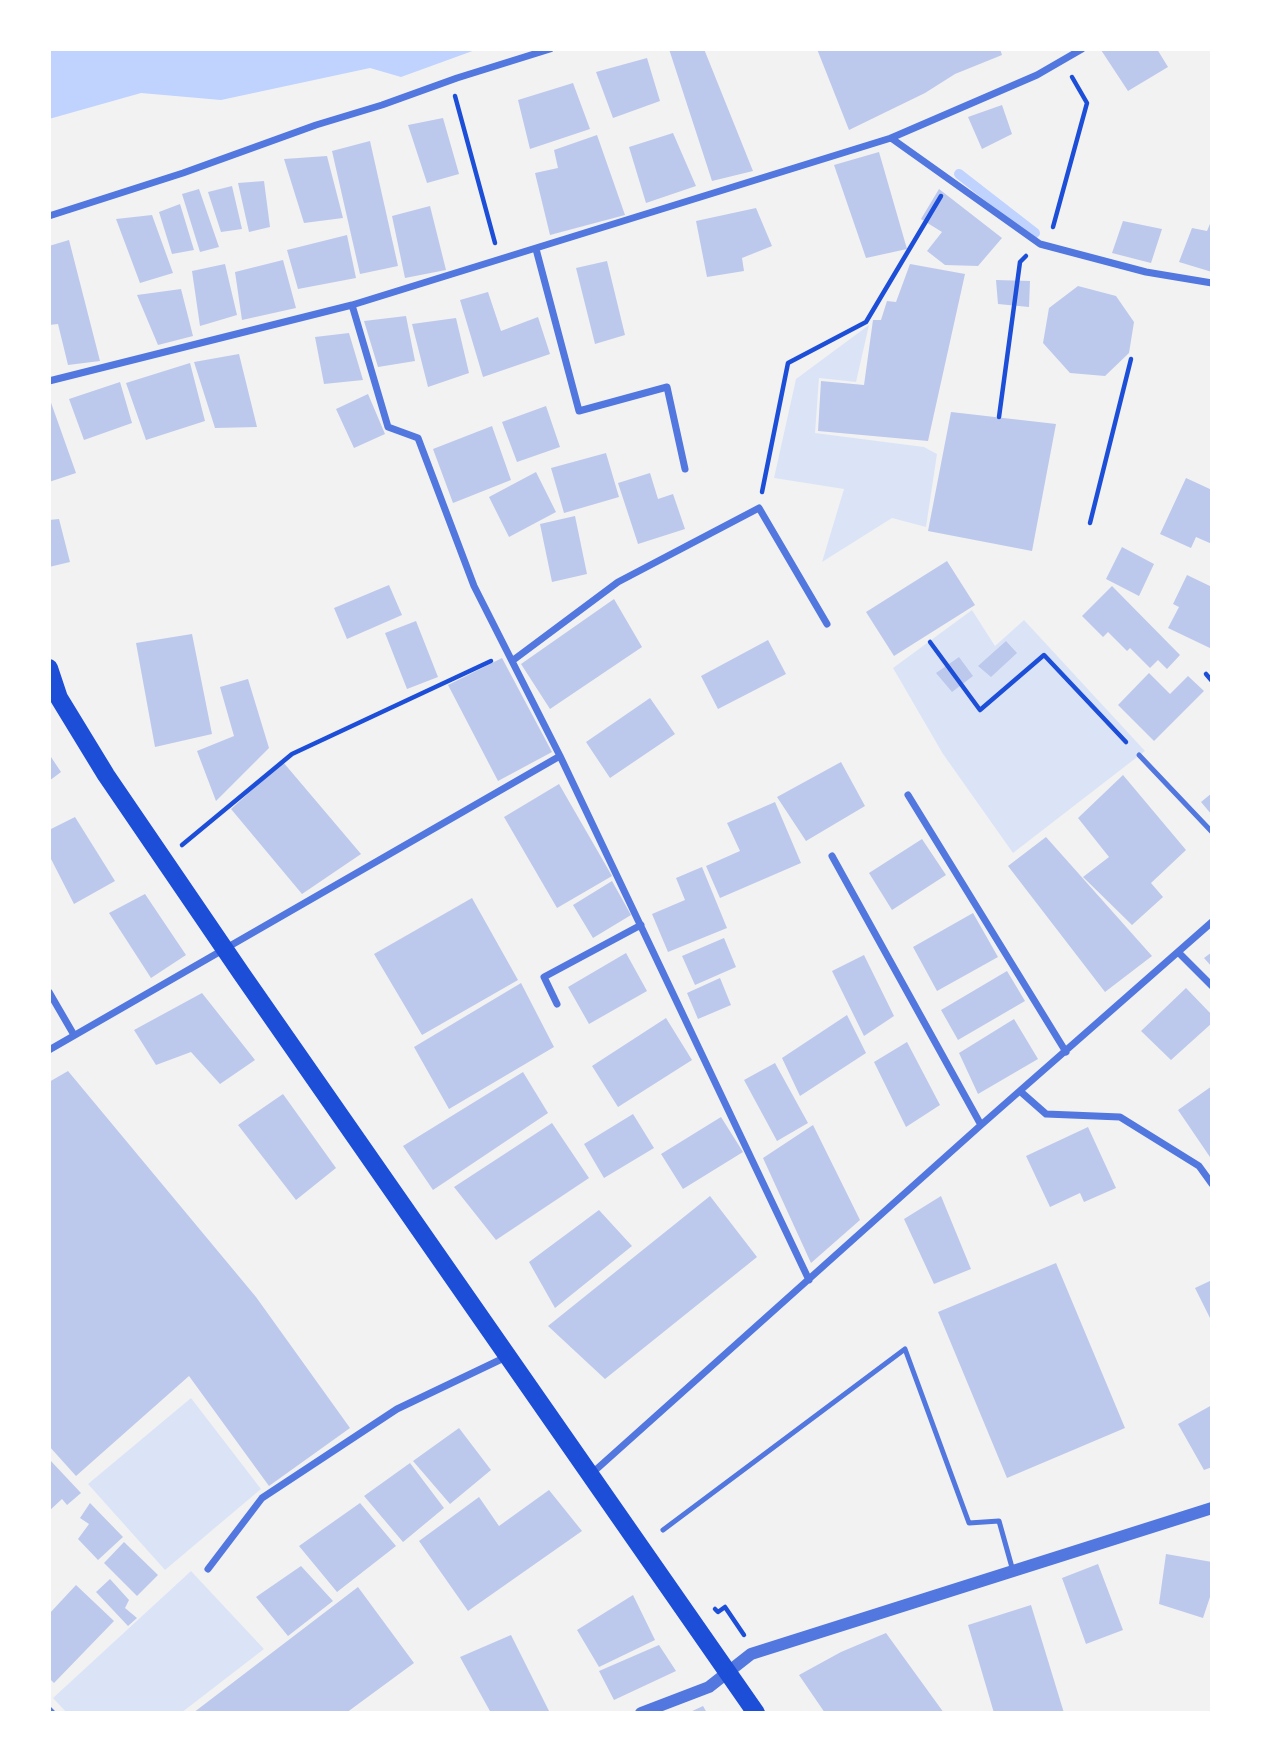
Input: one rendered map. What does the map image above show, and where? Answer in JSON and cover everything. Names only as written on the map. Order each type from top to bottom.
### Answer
[{"type":"main road","points":[[49,668],[59,698],[100,764],[225,949],[756,1713]]},
{"type":"street","points":[[49,216],[183,173],[316,125],[382,106],[450,80],[550,49]]},
{"type":"street","points":[[49,381],[352,305],[891,138],[1037,75],[1083,49]]},
{"type":"street","points":[[891,138],[1044,244],[1146,271],[1212,283]]},
{"type":"street","points":[[536,249],[579,411],[667,387],[685,469]]},
{"type":"street","points":[[352,305],[388,426],[418,438],[474,586],[560,756],[809,1280]]},
{"type":"street","points":[[512,662],[618,582],[759,508],[827,624]]},
{"type":"street","points":[[49,1050],[560,756]]},
{"type":"street","points":[[908,795],[1066,1052]]},
{"type":"street","points":[[832,856],[981,1125]]},
{"type":"street","points":[[589,1476],[1212,922]]},
{"type":"street","points":[[557,1004],[544,977],[641,925]]},
{"type":"street","points":[[1178,952],[1212,986]]},
{"type":"street","points":[[49,992],[74,1035]]},
{"type":"street","points":[[1021,1092],[1046,1114],[1120,1117],[1199,1166],[1212,1184]]},
{"type":"street","points":[[208,1569],[262,1498],[397,1409],[507,1356]]},
{"type":"street","points":[[641,1713],[709,1687],[751,1654],[1212,1508]]},
{"type":"lane","points":[[1139,755],[1212,832]]},
{"type":"lane","points":[[663,1530],[905,1349],[970,1523],[999,1521],[1013,1571]]},
{"type":"path","points":[[999,417],[1020,262],[1044,244],[1087,103],[1063,61]]},
{"type":"path","points":[[450,80],[500,260]]},
{"type":"path","points":[[759,508],[788,363],[866,322],[950,180]]},
{"type":"path","points":[[1090,523],[1131,359]]},
{"type":"path","points":[[930,642],[980,710],[1044,655],[1139,755]]},
{"type":"path","points":[[180,846],[292,754],[508,653]]},
{"type":"path","points":[[1206,674],[1212,681]]},
{"type":"path","points":[[718,1612],[725,1608],[744,1635]]},
{"type":"shaded area","points":[[869,325],[856,382],[819,378],[815,433],[924,447],[937,454],[926,527],[892,518],[822,562],[844,489],[774,478],[796,379]]},
{"type":"shaded area","points":[[972,610],[995,646],[1024,620],[1145,751],[1013,853],[943,754],[893,668]]},
{"type":"shaded area","points":[[191,1398],[261,1489],[165,1570],[88,1484]]},
{"type":"shaded area","points":[[191,1571],[264,1649],[181,1713],[67,1713],[53,1698]]},
{"type":"water","points":[[49,49],[478,49],[401,77],[370,68],[221,100],[141,93],[49,119]]},
{"type":"building","points":[[669,49],[704,49],[753,171],[712,181]]},
{"type":"building","points":[[817,49],[1000,49],[1002,55],[955,74],[925,93],[849,130]]},
{"type":"building","points":[[1157,49],[1168,67],[1128,91],[1101,50]]},
{"type":"building","points":[[647,58],[660,101],[613,118],[596,72]]},
{"type":"building","points":[[573,83],[590,129],[530,149],[518,100]]},
{"type":"building","points":[[1002,105],[1012,134],[982,149],[968,117]]},
{"type":"building","points":[[443,118],[459,174],[427,183],[408,125]]},
{"type":"building","points":[[673,133],[696,186],[646,203],[629,147]]},
{"type":"building","points":[[597,135],[625,215],[550,235],[535,173],[558,168],[554,150]]},
{"type":"building","points":[[370,141],[398,266],[360,274],[332,151]]},
{"type":"building","points":[[879,152],[907,249],[866,258],[834,165]]},
{"type":"building","points":[[327,156],[343,218],[304,223],[284,159]]},
{"type":"building","points":[[264,181],[270,227],[249,232],[238,183]]},
{"type":"building","points":[[232,186],[242,229],[221,232],[208,192]]},
{"type":"building","points":[[199,189],[219,247],[200,252],[182,194]]},
{"type":"building","points":[[939,189],[1002,238],[978,266],[945,265],[927,251],[942,232],[921,219]]},
{"type":"building","points":[[180,204],[194,250],[172,254],[159,212]]},
{"type":"building","points":[[430,206],[446,270],[405,278],[392,216]]},
{"type":"building","points":[[756,208],[772,246],[742,258],[744,271],[707,277],[696,221]]},
{"type":"building","points":[[152,215],[173,273],[140,283],[116,219]]},
{"type":"building","points":[[1212,219],[1212,272],[1179,262],[1192,228],[1207,231]]},
{"type":"building","points":[[1123,221],[1162,229],[1151,263],[1112,253]]},
{"type":"building","points":[[347,235],[356,278],[298,289],[287,250]]},
{"type":"building","points":[[69,240],[100,361],[68,365],[58,324],[49,325],[49,246]]},
{"type":"building","points":[[283,260],[296,308],[242,320],[235,272]]},
{"type":"building","points":[[607,261],[625,335],[595,344],[576,268]]},
{"type":"building","points":[[225,264],[237,315],[200,326],[192,271]]},
{"type":"building","points":[[910,264],[965,274],[928,441],[818,431],[821,381],[864,385],[873,320],[881,320],[887,301],[896,302]]},
{"type":"building","points":[[996,280],[1030,281],[1029,307],[998,304]]},
{"type":"building","points":[[1078,286],[1116,296],[1134,322],[1129,353],[1105,376],[1070,373],[1043,343],[1049,308]]},
{"type":"building","points":[[181,289],[193,336],[158,345],[137,295]]},
{"type":"building","points":[[488,292],[501,331],[538,317],[550,354],[483,377],[460,300]]},
{"type":"building","points":[[406,316],[415,361],[378,367],[364,321]]},
{"type":"building","points":[[456,318],[469,373],[428,387],[412,324]]},
{"type":"building","points":[[349,333],[363,380],[324,384],[315,337]]},
{"type":"building","points":[[239,354],[257,427],[215,428],[194,362]]},
{"type":"building","points":[[190,363],[205,421],[146,440],[126,383]]},
{"type":"building","points":[[120,382],[132,423],[84,440],[69,399]]},
{"type":"building","points":[[368,394],[385,434],[354,448],[336,409]]},
{"type":"building","points":[[49,397],[76,473],[49,482]]},
{"type":"building","points":[[546,406],[560,447],[517,462],[502,422]]},
{"type":"building","points":[[951,412],[1056,424],[1032,551],[928,531]]},
{"type":"building","points":[[492,426],[511,480],[453,503],[433,449]]},
{"type":"building","points":[[606,453],[619,497],[564,513],[551,468]]},
{"type":"building","points":[[536,472],[556,512],[509,537],[489,497]]},
{"type":"building","points":[[650,473],[658,499],[673,494],[685,529],[638,544],[618,483]]},
{"type":"building","points":[[1186,478],[1212,490],[1212,544],[1196,537],[1191,548],[1160,534]]},
{"type":"building","points":[[575,516],[587,574],[552,582],[540,524]]},
{"type":"building","points":[[59,519],[70,562],[49,567],[49,520]]},
{"type":"building","points":[[1122,547],[1154,564],[1139,596],[1106,579]]},
{"type":"building","points":[[947,561],[975,605],[894,656],[866,612]]},
{"type":"building","points":[[1187,575],[1212,587],[1212,649],[1168,628],[1179,607],[1173,604]]},
{"type":"building","points":[[389,585],[402,615],[347,639],[334,608]]},
{"type":"building","points":[[1112,586],[1180,655],[1167,669],[1158,660],[1150,668],[1130,648],[1127,651],[1108,632],[1103,637],[1082,616]]},
{"type":"building","points":[[614,599],[642,647],[550,709],[521,664]]},
{"type":"building","points":[[416,621],[438,677],[407,689],[385,633]]},
{"type":"building","points":[[192,634],[212,734],[155,747],[136,643]]},
{"type":"building","points":[[768,640],[786,674],[718,709],[701,676]]},
{"type":"building","points":[[1006,641],[1017,653],[991,677],[978,666]]},
{"type":"building","points":[[959,657],[973,676],[952,692],[936,673]]},
{"type":"building","points":[[502,658],[552,752],[498,781],[448,685]]},
{"type":"building","points":[[1149,673],[1170,694],[1188,676],[1204,691],[1154,741],[1118,705]]},
{"type":"building","points":[[248,679],[269,748],[216,801],[197,751],[234,736],[220,687]]},
{"type":"building","points":[[650,698],[675,734],[610,778],[586,742]]},
{"type":"building","points":[[49,754],[61,772],[49,781]]},
{"type":"building","points":[[283,762],[361,854],[302,894],[231,809]]},
{"type":"building","points":[[841,762],[865,806],[806,841],[777,797]]},
{"type":"building","points":[[1123,775],[1186,850],[1151,883],[1163,897],[1132,925],[1083,877],[1109,857],[1078,818]]},
{"type":"building","points":[[559,784],[612,876],[557,908],[504,817]]},
{"type":"building","points":[[1212,793],[1212,815],[1201,802]]},
{"type":"building","points":[[775,802],[801,863],[720,898],[706,866],[740,851],[727,823]]},
{"type":"building","points":[[75,817],[115,881],[74,904],[49,855],[49,830]]},
{"type":"building","points":[[1046,837],[1152,956],[1105,992],[1008,866]]},
{"type":"building","points":[[922,839],[946,875],[892,910],[869,873]]},
{"type":"building","points":[[702,867],[727,928],[668,952],[652,914],[685,900],[676,878]]},
{"type":"building","points":[[612,881],[631,915],[593,938],[573,905]]},
{"type":"building","points":[[145,894],[186,955],[151,978],[109,913]]},
{"type":"building","points":[[472,898],[518,980],[422,1035],[374,954]]},
{"type":"building","points":[[973,913],[998,957],[937,991],[913,947]]},
{"type":"building","points":[[724,938],[736,967],[695,985],[682,956]]},
{"type":"building","points":[[1212,952],[1212,967],[1204,958]]},
{"type":"building","points":[[626,953],[647,991],[589,1024],[568,987]]},
{"type":"building","points":[[864,955],[894,1016],[864,1036],[832,971]]},
{"type":"building","points":[[1007,971],[1025,1001],[958,1040],[941,1010]]},
{"type":"building","points":[[720,978],[731,1005],[698,1019],[687,993]]},
{"type":"building","points":[[521,983],[554,1047],[449,1109],[414,1047]]},
{"type":"building","points":[[1186,988],[1212,1015],[1212,1023],[1171,1060],[1141,1031]]},
{"type":"building","points":[[202,993],[255,1060],[220,1084],[191,1052],[156,1065],[134,1030]]},
{"type":"building","points":[[847,1015],[866,1053],[800,1096],[782,1058]]},
{"type":"building","points":[[666,1018],[692,1060],[618,1107],[592,1066]]},
{"type":"building","points":[[1014,1019],[1038,1059],[978,1094],[959,1053]]},
{"type":"building","points":[[907,1042],[940,1105],[906,1127],[874,1062]]},
{"type":"building","points":[[775,1063],[808,1123],[777,1141],[744,1080]]},
{"type":"building","points":[[68,1071],[256,1297],[350,1428],[269,1486],[189,1376],[76,1476],[49,1446],[49,1082]]},
{"type":"building","points":[[523,1072],[548,1113],[433,1190],[403,1146]]},
{"type":"building","points":[[1212,1086],[1212,1160],[1178,1110]]},
{"type":"building","points":[[283,1094],[336,1168],[296,1200],[238,1125]]},
{"type":"building","points":[[633,1114],[654,1148],[604,1178],[584,1144]]},
{"type":"building","points":[[721,1117],[743,1152],[683,1189],[661,1154]]},
{"type":"building","points":[[552,1123],[589,1178],[496,1240],[454,1187]]},
{"type":"building","points":[[813,1125],[860,1220],[811,1263],[763,1158]]},
{"type":"building","points":[[1088,1127],[1116,1188],[1084,1202],[1080,1193],[1050,1207],[1026,1156]]},
{"type":"building","points":[[710,1196],[757,1257],[605,1379],[548,1326]]},
{"type":"building","points":[[941,1196],[971,1269],[934,1284],[904,1219]]},
{"type":"building","points":[[599,1210],[632,1246],[555,1308],[529,1262]]},
{"type":"building","points":[[1056,1263],[1125,1428],[1007,1478],[938,1312]]},
{"type":"building","points":[[1212,1280],[1212,1322],[1195,1288]]},
{"type":"building","points":[[1212,1405],[1212,1467],[1204,1470],[1178,1424]]},
{"type":"building","points":[[459,1428],[491,1470],[450,1504],[413,1461]]},
{"type":"building","points":[[49,1459],[81,1493],[67,1505],[62,1499],[49,1511]]},
{"type":"building","points":[[410,1463],[444,1508],[403,1542],[364,1496]]},
{"type":"building","points":[[549,1490],[582,1531],[468,1611],[419,1541],[479,1497],[499,1526]]},
{"type":"building","points":[[90,1503],[123,1537],[98,1560],[78,1539],[89,1524],[80,1518]]},
{"type":"building","points":[[360,1503],[396,1546],[337,1592],[299,1546]]},
{"type":"building","points":[[124,1542],[158,1575],[137,1596],[104,1563]]},
{"type":"building","points":[[1166,1554],[1212,1562],[1212,1591],[1203,1618],[1159,1604]]},
{"type":"building","points":[[1098,1564],[1123,1630],[1086,1644],[1062,1578]]},
{"type":"building","points":[[301,1566],[333,1601],[288,1636],[256,1597]]},
{"type":"building","points":[[110,1579],[129,1600],[125,1608],[137,1618],[128,1626],[96,1592]]},
{"type":"building","points":[[76,1585],[114,1621],[54,1683],[49,1678],[49,1614]]},
{"type":"building","points":[[358,1587],[414,1663],[346,1713],[193,1713]]},
{"type":"building","points":[[633,1595],[655,1640],[599,1667],[577,1630]]},
{"type":"building","points":[[1031,1605],[1064,1713],[994,1713],[968,1625]]},
{"type":"building","points":[[886,1633],[944,1713],[825,1713],[799,1675],[841,1652]]},
{"type":"building","points":[[511,1635],[550,1713],[491,1713],[460,1657]]},
{"type":"building","points":[[659,1645],[676,1671],[614,1700],[599,1671]]},
{"type":"building","points":[[703,1706],[707,1713],[688,1713]]},
{"type":"waterway","points":[[959,174],[1035,233]]}]
